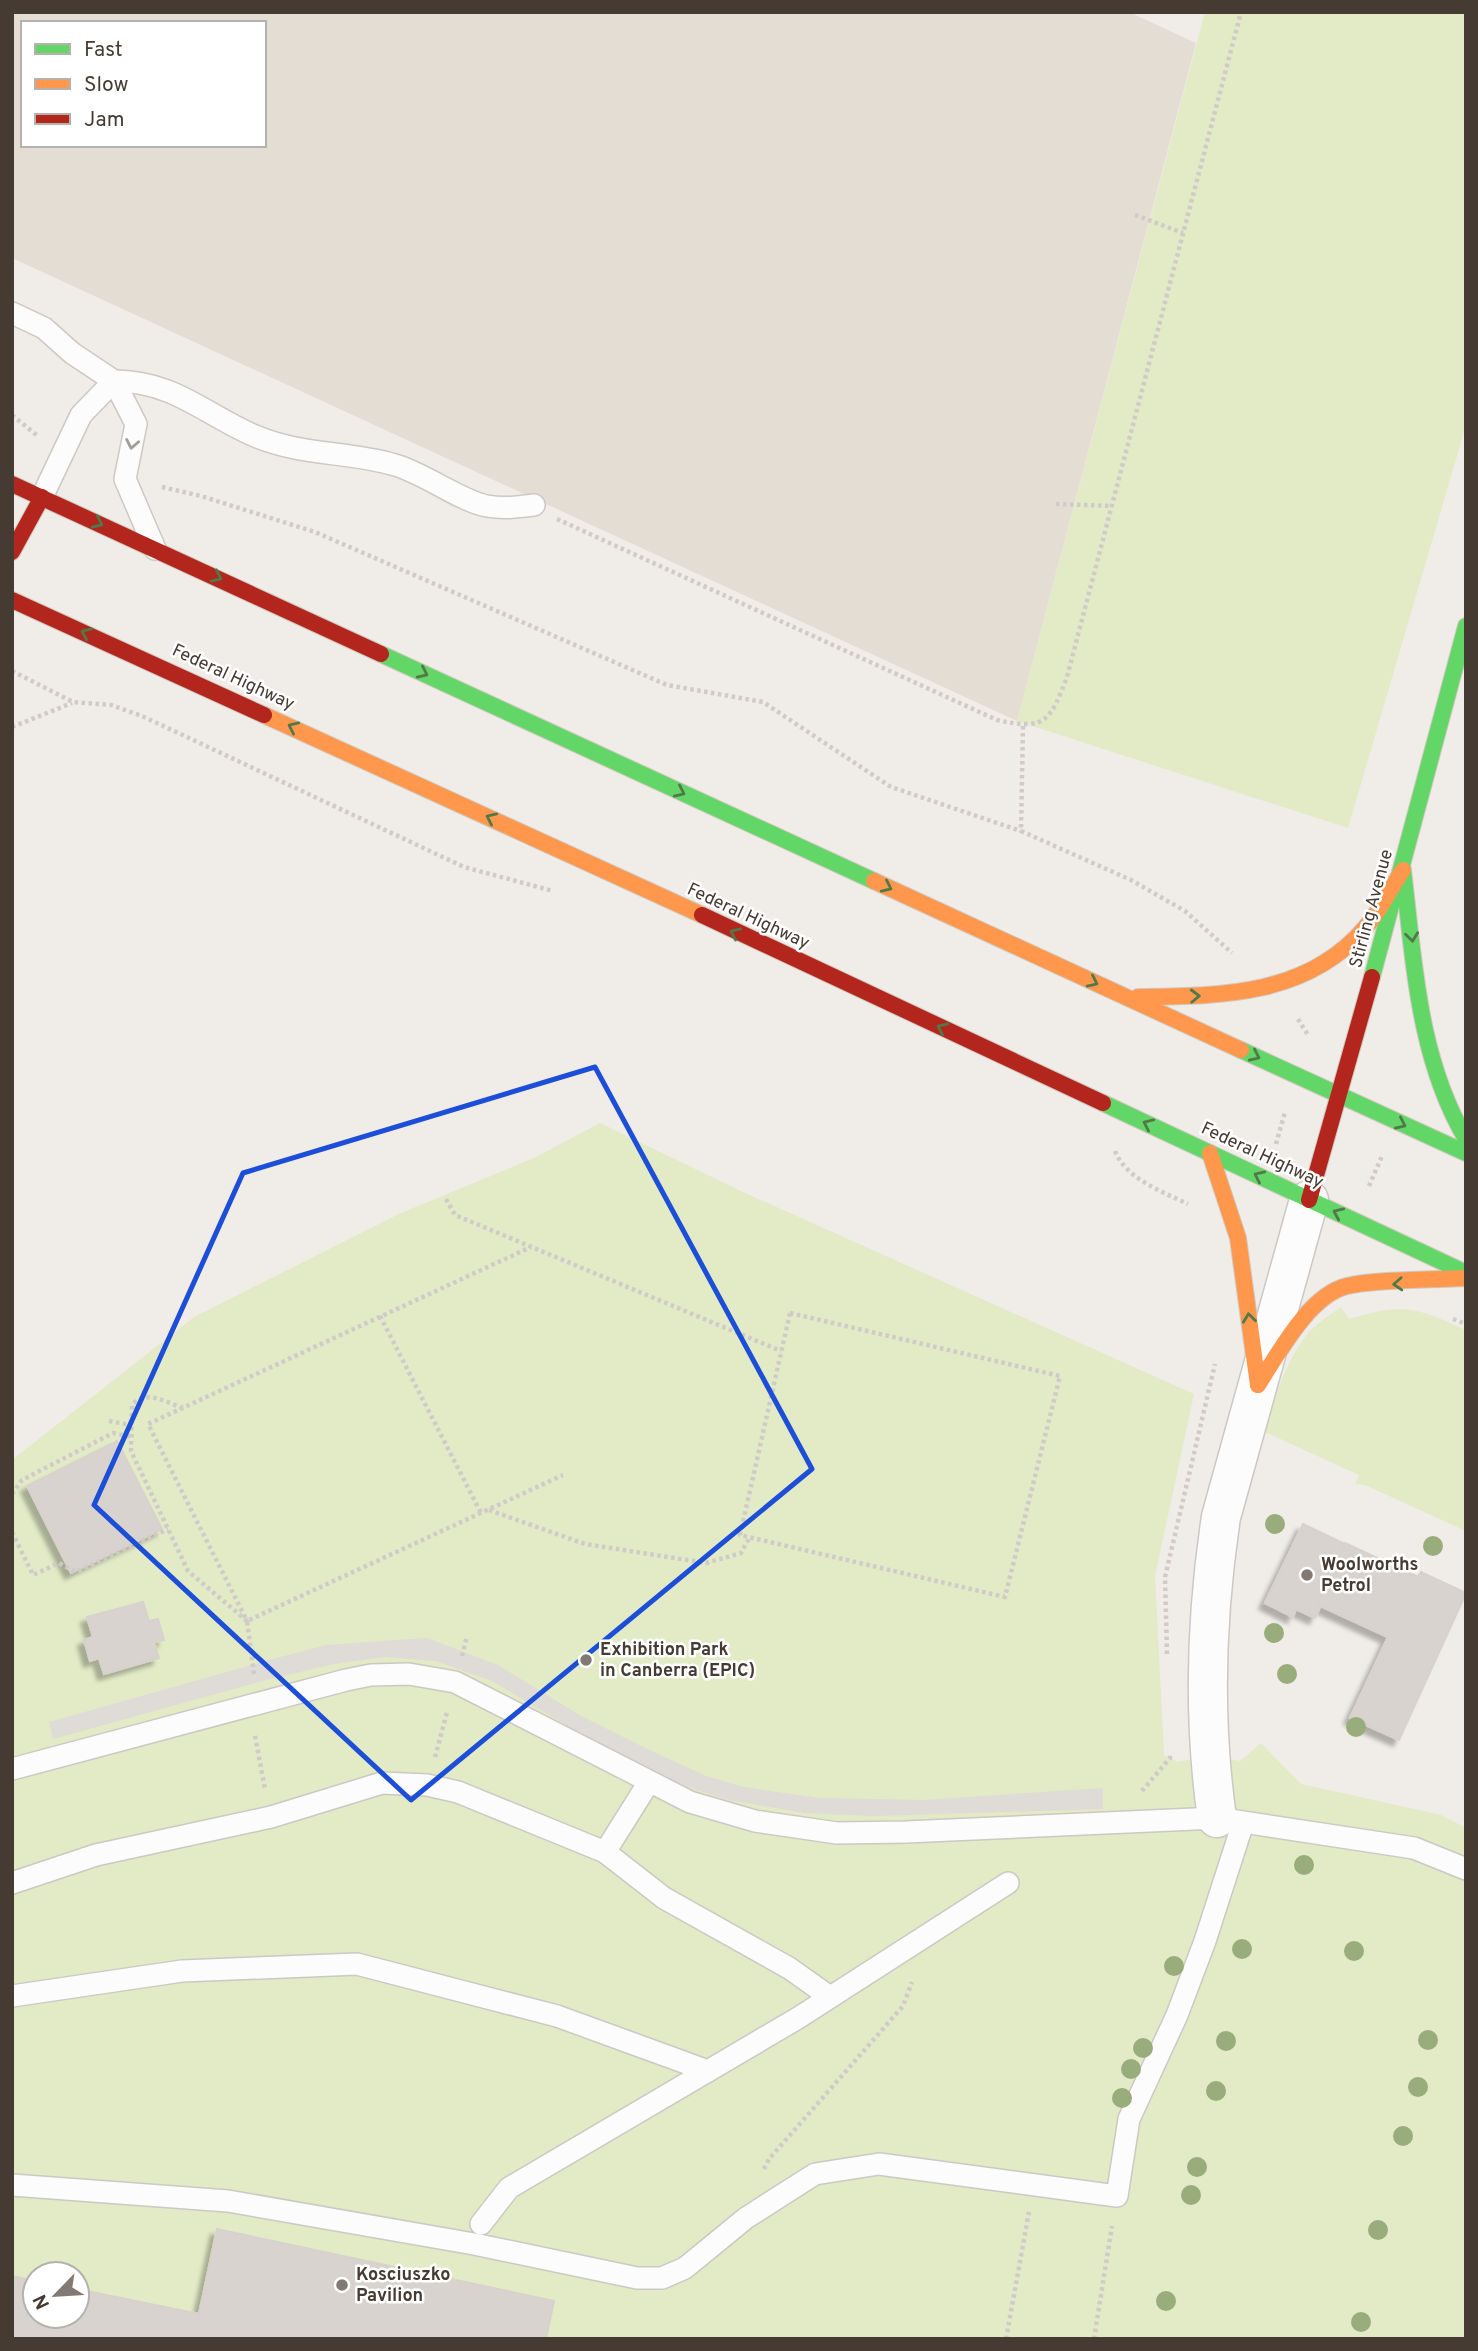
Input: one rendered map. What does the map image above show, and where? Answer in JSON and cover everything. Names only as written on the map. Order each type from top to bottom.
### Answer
[{"type":"main road","points":[[12,484],[1466,1153]]},
{"type":"main road","points":[[12,551],[42,497]]},
{"type":"main road","name":"Federal Highway","points":[[12,600],[541,841],[1355,1220],[1466,1275]]},
{"type":"main road","name":"Stirling Avenue","points":[[1309,1200],[1403,870],[1466,626]]},
{"type":"main road","points":[[1126,997],[1199,996],[1281,987],[1325,965],[1348,946],[1365,928],[1403,870]]},
{"type":"main road","points":[[1403,870],[1418,985],[1440,1095],[1466,1139]]},
{"type":"main road","points":[[1210,1153],[1225,1185],[1236,1221],[1258,1385]]},
{"type":"main road","points":[[1258,1385],[1308,1314],[1345,1286],[1466,1275]]},
{"type":"street","points":[[1230,1821],[1208,1756],[1212,1571],[1220,1517],[1309,1200]]},
{"type":"lane","points":[[12,313],[44,328],[72,353],[114,381],[136,424],[125,479],[155,549]]},
{"type":"lane","points":[[42,497],[81,415],[114,381],[140,381],[204,406],[253,435],[294,450],[393,464],[483,506],[506,509],[534,505]]},
{"type":"lane","points":[[12,1769],[371,1675],[409,1674],[455,1682],[690,1802],[755,1821],[837,1833],[1230,1821],[1413,1848],[1466,1869]]},
{"type":"lane","points":[[605,1852],[649,1782]]},
{"type":"lane","points":[[12,1883],[96,1855],[271,1817],[382,1783],[427,1785],[458,1792],[605,1852],[664,1898],[789,1968],[830,1997]]},
{"type":"lane","points":[[12,2185],[228,2201],[474,2244],[637,2278],[662,2278],[685,2268],[764,2207],[815,2174],[879,2164],[1117,2196],[1129,2119],[1182,2003],[1230,1821]]},
{"type":"lane","points":[[481,2224],[509,2188],[830,1997],[1008,1883]]},
{"type":"lane","points":[[12,1996],[182,1971],[356,1964],[557,2016],[708,2071]]},
{"type":"path","points":[[534,505],[558,519],[997,720],[1023,726],[1041,723],[1053,712],[1067,677],[1241,12]]},
{"type":"path","points":[[1135,215],[1183,233]]},
{"type":"path","points":[[201,496],[315,532],[667,685],[763,702],[891,787],[1021,831],[1131,880],[1185,911],[1235,956]]},
{"type":"path","points":[[1056,504],[1112,506]]},
{"type":"path","points":[[12,671],[73,702],[111,705],[142,716],[464,867],[556,892]]},
{"type":"path","points":[[12,727],[73,702]]},
{"type":"path","points":[[1021,831],[1023,726]]},
{"type":"path","points":[[1266,1180],[1306,1034]]},
{"type":"path","points":[[1094,1099],[1118,1159],[1143,1181],[1191,1206]]},
{"type":"path","points":[[1355,1220],[1396,1121]]},
{"type":"path","points":[[446,1199],[455,1215],[781,1351]]},
{"type":"path","points":[[271,1817],[253,1727],[254,1660],[247,1621],[148,1424],[531,1247]]},
{"type":"path","points":[[790,1313],[1060,1376],[1006,1597],[750,1537],[740,1535],[790,1313]]},
{"type":"path","points":[[380,1316],[481,1513]]},
{"type":"path","points":[[183,1408],[146,1396],[139,1397],[132,1405],[131,1451],[188,1571],[247,1621]]},
{"type":"path","points":[[109,1421],[131,1425]]},
{"type":"path","points":[[12,1494],[22,1480],[113,1433],[131,1437]]},
{"type":"path","points":[[247,1621],[563,1475]]},
{"type":"path","points":[[488,1510],[584,1544],[706,1563],[741,1553],[750,1537]]},
{"type":"path","points":[[12,1532],[33,1575],[59,1563],[76,1572],[168,1529]]},
{"type":"path","points":[[764,2207],[758,2183],[769,2158],[903,2006],[931,1933]]},
{"type":"path","points":[[1006,2339],[1034,2186]]},
{"type":"path","points":[[1094,2339],[1117,2196]]},
{"type":"highlighted area","points":[[595,1067],[812,1469],[411,1800],[94,1505],[243,1173]]},
{"type":"shaded area","points":[[12,12],[1129,12],[1196,43],[1017,721],[12,258]]},
{"type":"shaded area","points":[[427,1638],[498,1665],[581,1716],[645,1748],[706,1776],[744,1787],[819,1798],[925,1800],[1103,1788],[1103,1809],[874,1816],[804,1813],[729,1800],[687,1787],[603,1747],[492,1681],[436,1661],[385,1657],[334,1664],[266,1680],[53,1739],[49,1722],[269,1660],[326,1645]]},
{"type":"green space","points":[[1205,12],[1466,12],[1466,425],[1348,828],[1017,721]]},
{"type":"green space","name":"Exhibition Park in Canberra (EPIC)","points":[[600,1123],[743,1192],[1194,1394],[1155,1576],[1164,1755],[1178,1762],[1208,1756],[1240,1761],[1261,1743],[1301,1784],[1441,1815],[1466,1828],[1466,2339],[12,2339],[12,1460],[194,1317],[401,1213],[534,1158]]},
{"type":"green space","points":[[1341,1307],[1349,1319],[1396,1309],[1409,1310],[1434,1316],[1466,1330],[1466,1531],[1365,1485],[1355,1484],[1359,1475],[1265,1432],[1277,1392],[1302,1341],[1321,1321]]},
{"type":"building","points":[[117,1441],[162,1529],[71,1573],[27,1486]]},
{"type":"building","name":"Woolworths Petrol","points":[[1303,1524],[1349,1546],[1315,1618],[1296,1609],[1293,1617],[1265,1603]]},
{"type":"building","points":[[1345,1543],[1418,1577],[1421,1572],[1466,1593],[1399,1740],[1350,1718],[1388,1637],[1316,1604]]},
{"type":"building","points":[[143,1602],[149,1621],[158,1619],[164,1640],[154,1642],[159,1658],[104,1674],[99,1658],[90,1661],[84,1640],[93,1637],[87,1617]]},
{"type":"building","name":"Kosciuszko Pavilion","points":[[217,2229],[554,2301],[546,2339],[12,2339],[12,2276],[21,2278],[21,2330],[91,2330],[91,2292],[199,2314]]},
{"type":"traffic: fast","points":[[1372,977],[1466,626]]},
{"type":"traffic: fast","points":[[381,654],[874,881]]},
{"type":"traffic: fast","points":[[1403,870],[1415,974],[1428,1042],[1437,1076],[1466,1139]]},
{"type":"traffic: fast","points":[[1241,1050],[1466,1153]]},
{"type":"traffic: fast","points":[[1103,1103],[1466,1273]]},
{"type":"traffic: slow","points":[[264,715],[702,915]]},
{"type":"traffic: slow","points":[[1138,997],[1231,993],[1261,988],[1317,967],[1342,950],[1365,928],[1403,870]]},
{"type":"traffic: slow","points":[[874,881],[1241,1050]]},
{"type":"traffic: slow","points":[[1210,1153],[1238,1238],[1258,1385]]},
{"type":"traffic: slow","points":[[1258,1385],[1307,1313],[1333,1292],[1347,1286],[1374,1282],[1466,1278]]},
{"type":"traffic: jam","points":[[12,484],[381,654]]},
{"type":"traffic: jam","points":[[12,552],[42,497]]},
{"type":"traffic: jam","points":[[12,600],[264,715]]},
{"type":"traffic: jam","points":[[702,915],[1103,1103]]},
{"type":"traffic: jam","points":[[1309,1200],[1372,977]]},
{"type":"place","name":"Woolworths Petrol","points":[[1307,1575]]},
{"type":"place","name":"Exhibition Park in Canberra (EPIC)","points":[[586,1660]]},
{"type":"place","name":"Kosciuszko Pavilion","points":[[342,2285]]}]
